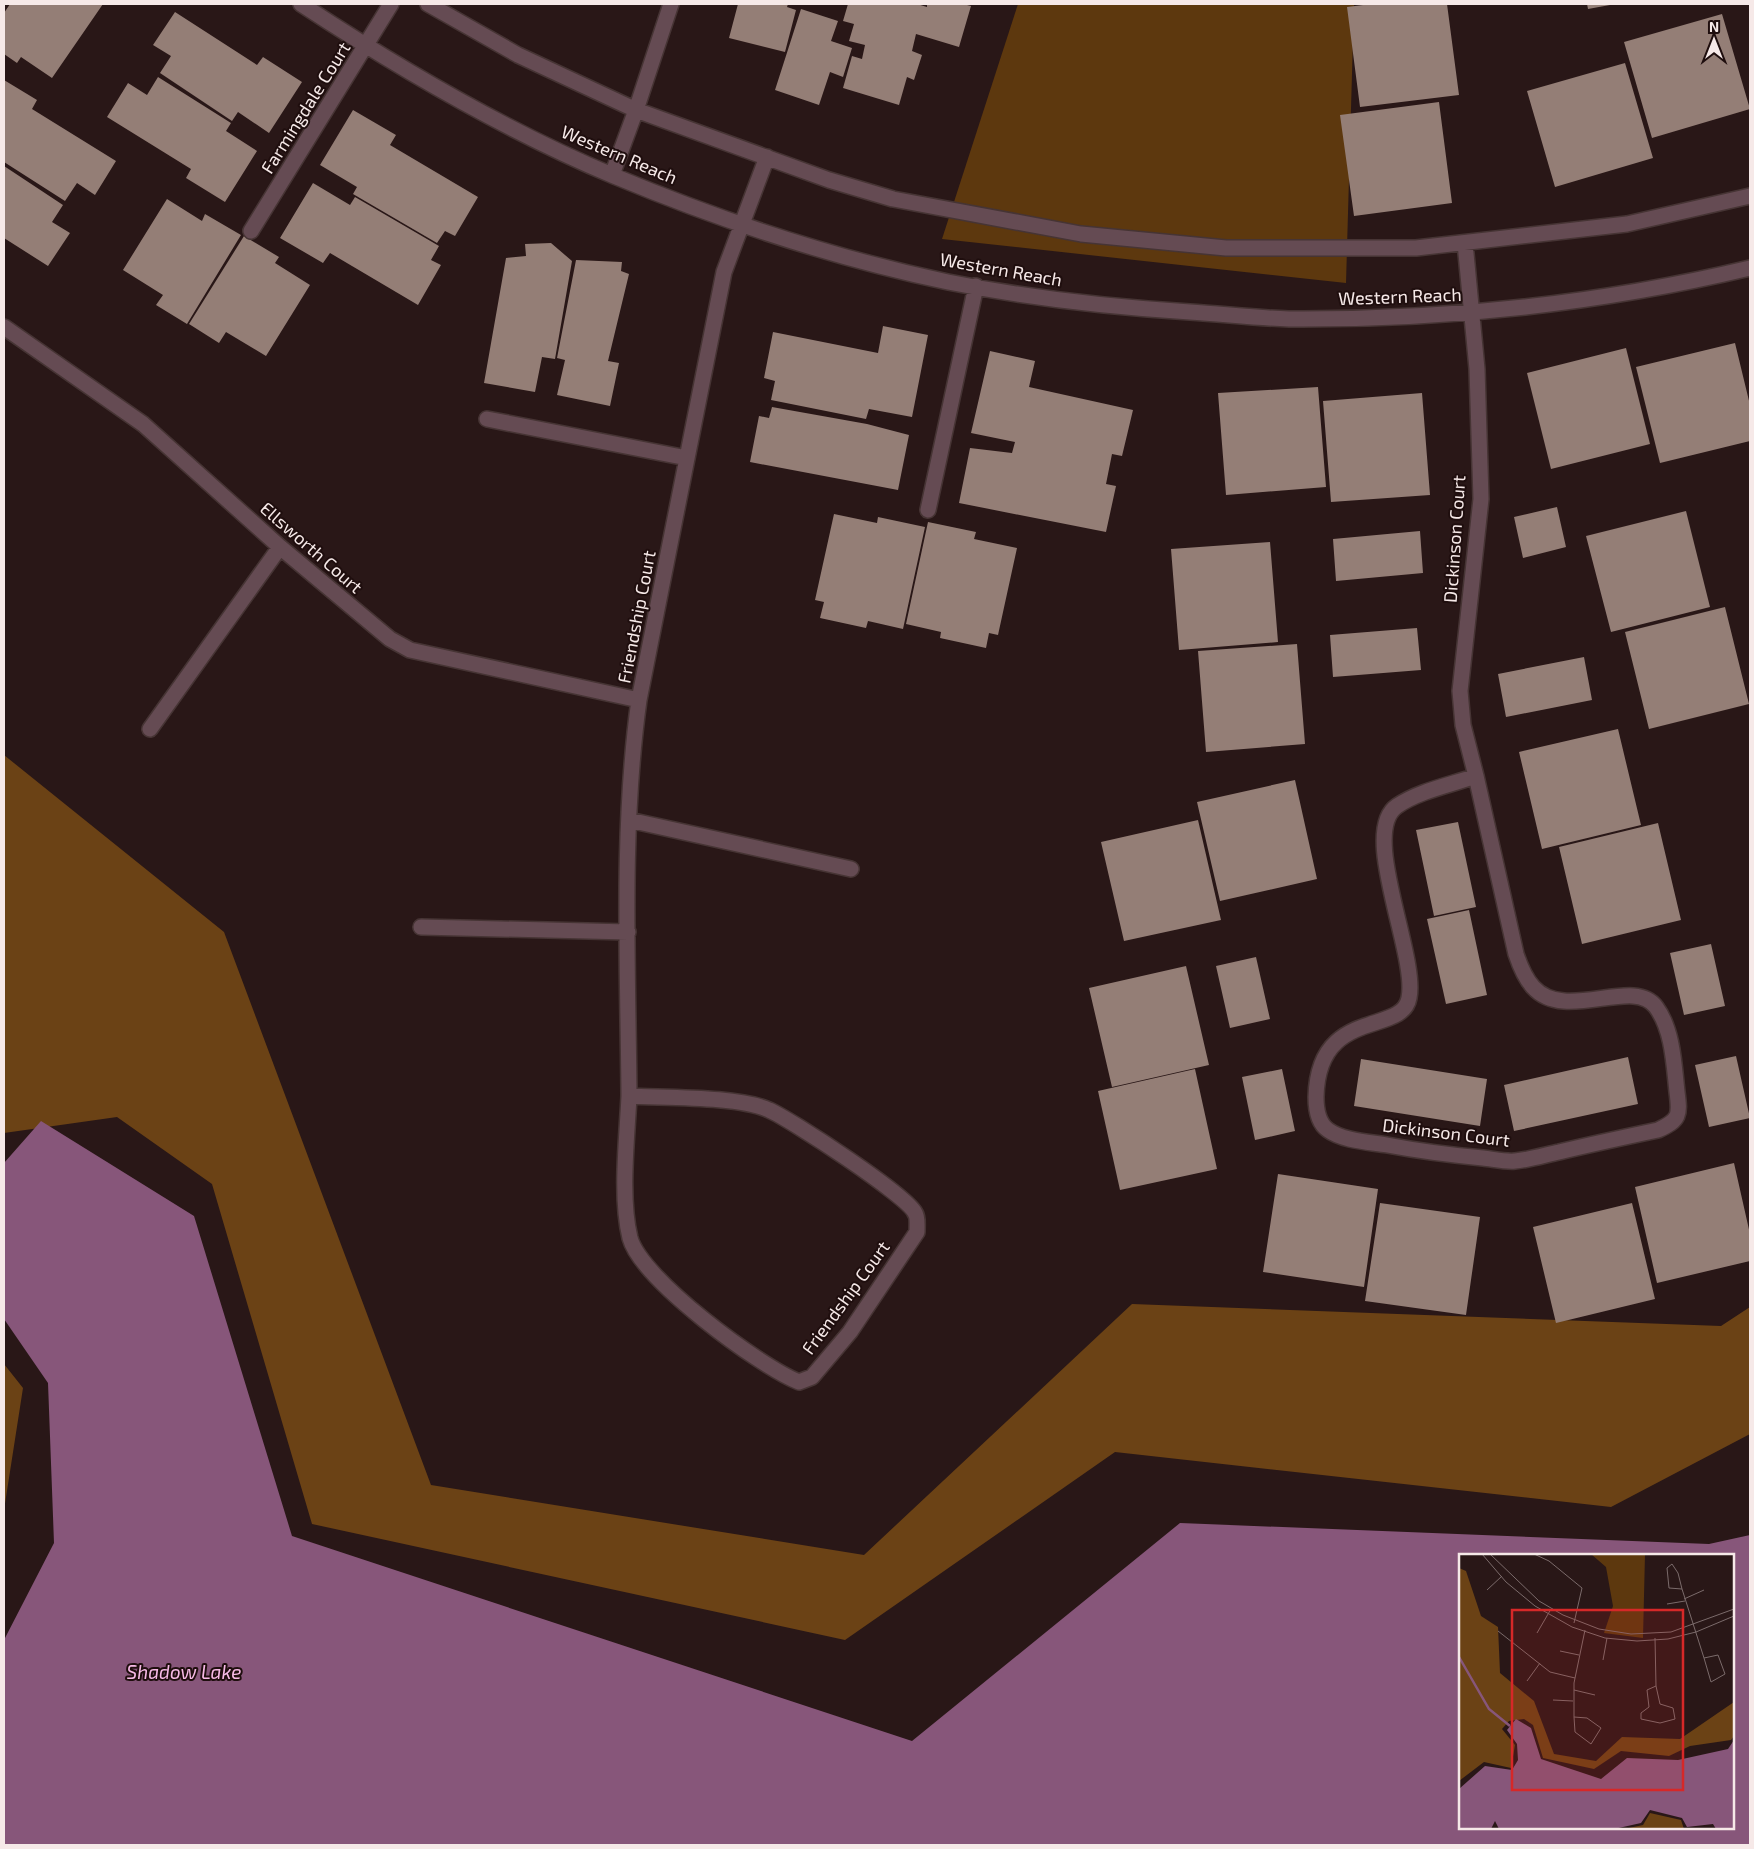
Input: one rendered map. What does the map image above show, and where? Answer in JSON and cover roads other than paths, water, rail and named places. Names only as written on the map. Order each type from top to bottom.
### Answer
[{"type":"street","name":"Western Reach","points":[[301,4],[366,46],[445,93],[612,175],[740,224],[820,250],[950,282],[1098,306],[1286,319],[1424,317],[1604,298],[1684,284],[1750,268]]},
{"type":"street","name":"Farmingdale Court","points":[[251,231],[391,4]]},
{"type":"street","points":[[428,4],[518,55],[636,110],[829,180],[893,198],[1081,234],[1226,248],[1332,250],[1416,248],[1627,224],[1750,196]]},
{"type":"street","points":[[612,175],[671,4]]},
{"type":"street","name":"Friendship Court","points":[[629,1096],[740,1103],[769,1110],[868,1173],[902,1198],[916,1213],[917,1232],[850,1332],[812,1377],[799,1382],[783,1376],[726,1335],[668,1289],[641,1260],[630,1239],[625,1208],[629,1096],[629,820],[632,752],[639,700],[724,272],[740,224],[767,157]]},
{"type":"street","name":"Dickinson Court","points":[[1465,243],[1477,369],[1481,499],[1460,692],[1463,725],[1476,776],[1516,954],[1522,971],[1534,988],[1548,998],[1576,1002],[1638,995],[1655,1005],[1664,1021],[1672,1052],[1679,1112],[1673,1123],[1658,1130],[1516,1161],[1439,1154],[1350,1138],[1328,1130],[1320,1120],[1316,1108],[1317,1078],[1323,1057],[1339,1039],[1353,1029],[1391,1018],[1402,1010],[1410,998],[1407,966],[1382,844],[1385,818],[1395,807],[1416,796],[1476,776]]},
{"type":"street","points":[[928,510],[976,286]]},
{"type":"street","name":"Ellsworth Court","points":[[4,327],[143,424],[371,626],[410,650],[639,700]]},
{"type":"street","points":[[487,419],[687,458]]},
{"type":"street","points":[[150,728],[280,547]]},
{"type":"street","points":[[629,820],[851,869]]},
{"type":"street","points":[[421,927],[628,932]]},
{"type":"water","name":"Shadow Lake","points":[[41,1121],[194,1216],[292,1536],[912,1741],[1180,1523],[1709,1544],[1750,1535],[1750,1845],[4,1845],[4,1640],[54,1543],[48,1383],[4,1319],[4,1163]]}]
